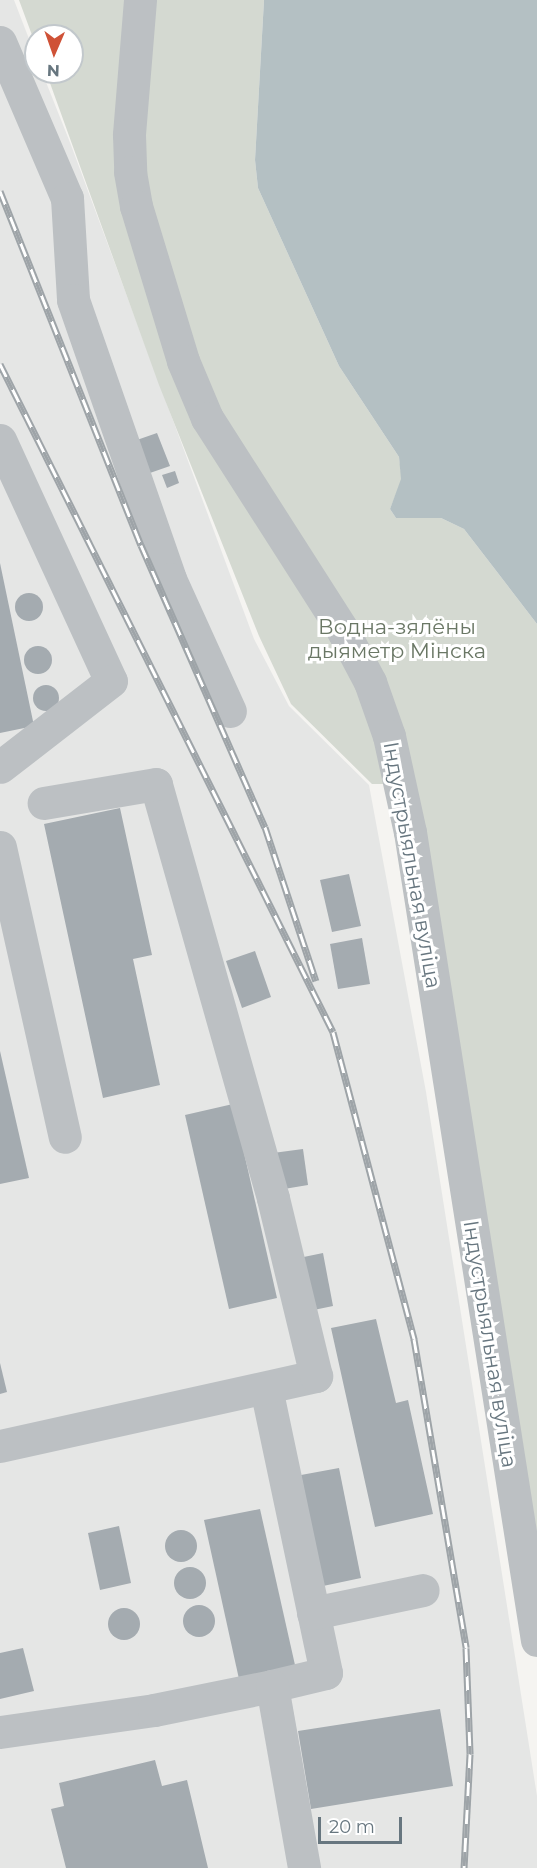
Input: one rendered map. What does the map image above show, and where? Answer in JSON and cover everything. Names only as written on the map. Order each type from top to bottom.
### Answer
[{"type":"street","name":"Індустрыяльная вуліца","points":[[140,0],[129,135],[130,172],[183,362],[207,418],[343,631],[370,682],[389,736],[410,832],[537,1640]]},
{"type":"street","points":[[0,42],[67,198],[73,300],[170,579],[230,711]]},
{"type":"street","points":[[0,440],[111,681],[0,767]]},
{"type":"street","points":[[0,1446],[316,1376],[273,1198],[156,784],[45,803]]},
{"type":"street","points":[[0,847],[65,1137]]},
{"type":"street","points":[[0,1732],[154,1710],[326,1673],[266,1388]]},
{"type":"street","points":[[313,1613],[423,1590]]},
{"type":"street","points":[[272,1686],[304,1868]]},
{"type":"shaded area","points":[[0,0],[14,0],[24,26],[24,84],[47,84],[254,639],[289,706],[369,785],[426,1092],[537,1796],[537,1868],[0,1868]]},
{"type":"shaded area","points":[[264,0],[537,0],[537,624],[464,529],[441,518],[396,518],[390,509],[401,479],[399,457],[339,366],[258,188],[255,160]]},
{"type":"green space","name":"Водна-зялёны дыяметр Мінска","points":[[19,0],[264,0],[255,160],[258,188],[339,366],[399,457],[402,479],[390,509],[396,518],[441,518],[464,529],[537,624],[537,1585],[414,784],[372,784],[291,704],[259,636],[159,385],[50,84],[84,84],[84,24],[28,24]]},
{"type":"building","points":[[157,433],[170,466],[147,474],[134,441]]},
{"type":"building","points":[[175,471],[179,483],[167,488],[162,475]]},
{"type":"building","points":[[0,563],[34,726],[0,733]]},
{"type":"building","points":[[29,593],[39,597],[43,607],[39,617],[29,621],[19,617],[15,607],[19,597]]},
{"type":"building","points":[[38,646],[48,650],[52,660],[48,670],[38,674],[28,670],[24,660],[28,650]]},
{"type":"building","points":[[46,685],[55,689],[59,698],[55,707],[46,711],[37,707],[33,698],[37,689]]},
{"type":"building","points":[[120,808],[152,955],[133,959],[160,1085],[103,1098],[44,824]]},
{"type":"building","points":[[349,874],[361,926],[332,932],[320,880]]},
{"type":"building","points":[[362,938],[370,984],[338,989],[330,944]]},
{"type":"building","points":[[255,951],[271,997],[242,1008],[226,961]]},
{"type":"building","points":[[0,1051],[29,1178],[0,1184]]},
{"type":"building","points":[[233,1104],[277,1298],[229,1309],[185,1115]]},
{"type":"building","points":[[303,1149],[308,1185],[278,1190],[273,1153]]},
{"type":"building","points":[[323,1253],[333,1306],[304,1312],[294,1259]]},
{"type":"building","points":[[376,1319],[396,1403],[408,1400],[433,1514],[375,1527],[331,1328]]},
{"type":"building","points":[[0,1363],[7,1392],[0,1394]]},
{"type":"building","points":[[339,1468],[361,1578],[323,1586],[301,1475]]},
{"type":"building","points":[[260,1509],[295,1665],[239,1679],[204,1520]]},
{"type":"building","points":[[119,1526],[131,1583],[100,1590],[88,1533]]},
{"type":"building","points":[[181,1530],[192,1535],[197,1546],[192,1557],[181,1562],[170,1557],[165,1546],[170,1535]]},
{"type":"building","points":[[190,1567],[201,1572],[206,1583],[201,1594],[190,1599],[179,1594],[174,1583],[179,1572]]},
{"type":"building","points":[[199,1605],[210,1610],[215,1621],[210,1632],[199,1637],[188,1632],[183,1621],[188,1610]]},
{"type":"building","points":[[124,1608],[135,1613],[140,1624],[135,1635],[124,1640],[113,1635],[108,1624],[113,1613]]},
{"type":"building","points":[[23,1648],[34,1691],[0,1699],[0,1653]]},
{"type":"building","points":[[440,1709],[453,1786],[311,1809],[298,1731]]},
{"type":"building","points":[[155,1760],[162,1786],[187,1780],[208,1868],[66,1868],[51,1809],[64,1806],[59,1783]]},
{"type":"railway","points":[[0,191],[141,545],[265,827],[316,981]]},
{"type":"railway","points":[[0,364],[333,1032],[414,1339],[466,1648],[470,1754],[464,1868]]}]
